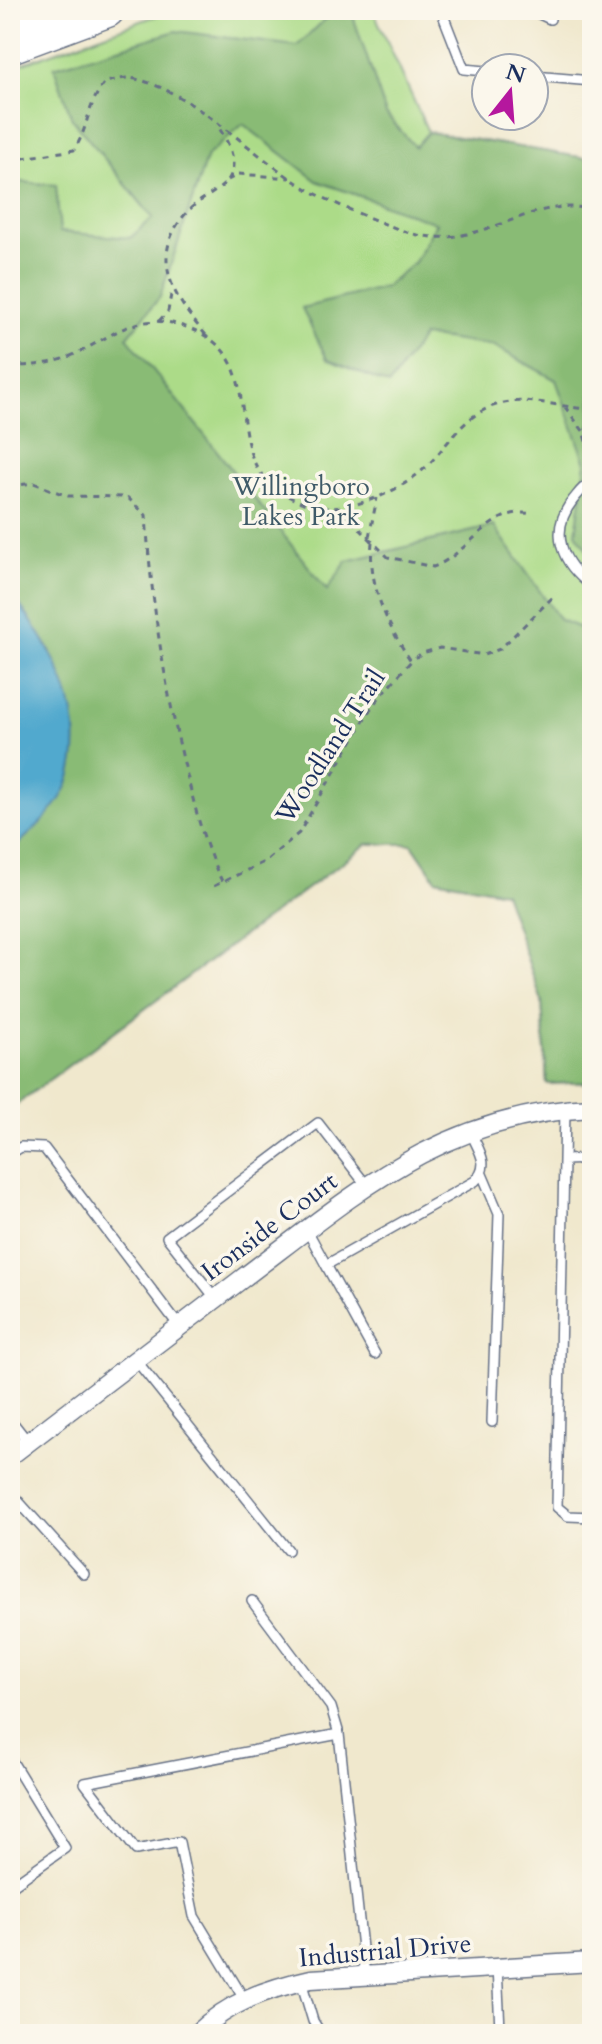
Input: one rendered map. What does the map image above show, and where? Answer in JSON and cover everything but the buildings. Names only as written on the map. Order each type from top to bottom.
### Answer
[{"type":"highway","points":[[10,20],[38,10]]},
{"type":"highway","points":[[10,46],[107,10]]},
{"type":"street","name":"Ironside Court","points":[[10,1456],[307,1230],[367,1186],[423,1151],[470,1130],[565,1110],[592,1108]]},
{"type":"street","name":"Industrial Drive","points":[[196,2034],[223,2011],[244,1999],[301,1981],[592,1962]]},
{"type":"lane","points":[[441,10],[464,69],[470,70]]},
{"type":"lane","points":[[531,10],[550,19]]},
{"type":"lane","points":[[550,77],[592,81]]},
{"type":"lane","points":[[592,483],[586,485],[570,503],[559,528],[561,552],[573,572],[592,586]]},
{"type":"lane","points":[[565,1110],[557,1507],[568,1516],[592,1517]]},
{"type":"lane","points":[[216,1299],[167,1237],[318,1123],[367,1186]]},
{"type":"lane","points":[[470,1130],[484,1161],[482,1174],[499,1214],[492,1422]]},
{"type":"lane","points":[[10,1154],[21,1147],[44,1148],[179,1326]]},
{"type":"lane","points":[[564,1160],[592,1159]]},
{"type":"lane","points":[[326,1265],[475,1181],[482,1174]]},
{"type":"lane","points":[[307,1230],[375,1354]]},
{"type":"lane","points":[[135,1359],[288,1550]]},
{"type":"lane","points":[[10,1419],[28,1442]]},
{"type":"lane","points":[[10,1492],[84,1574]]},
{"type":"lane","points":[[252,1601],[331,1707],[339,1734],[365,1976]]},
{"type":"lane","points":[[244,1999],[194,1916],[179,1842],[136,1850],[85,1783],[339,1734]]},
{"type":"lane","points":[[10,1758],[65,1848],[10,1887]]},
{"type":"lane","points":[[495,2034],[500,2029],[497,1967]]},
{"type":"lane","points":[[301,1981],[313,2021],[321,2034]]},
{"type":"path","points":[[10,160],[74,150],[83,137],[91,100],[105,82],[128,78],[163,90],[292,178],[402,231],[444,239],[479,234],[534,213],[579,207],[592,210]]},
{"type":"path","points":[[217,124],[233,163],[228,180]]},
{"type":"path","points":[[292,178],[239,174],[228,180],[188,211],[175,230],[165,267],[172,289],[225,355],[241,384],[245,440],[256,469],[289,497],[330,509],[352,521],[388,557],[433,567],[462,552],[497,519],[518,511],[532,514]]},
{"type":"path","points":[[159,321],[168,311],[172,289]]},
{"type":"path","points":[[10,366],[53,363],[129,324],[159,321],[193,330],[214,343]]},
{"type":"path","points":[[330,509],[377,498],[420,472],[461,426],[481,411],[524,400],[592,409]]},
{"type":"path","points":[[565,407],[584,434],[589,453]]},
{"type":"path","points":[[584,434],[592,416]]},
{"type":"path","points":[[10,486],[34,483],[67,496],[127,497],[146,515],[155,627],[167,693],[209,857],[223,883]]},
{"type":"path","points":[[377,498],[370,540],[370,563],[376,589],[393,633],[411,661]]},
{"type":"path","name":"Woodland Trail","points":[[214,886],[266,861],[299,833],[373,705],[411,661],[440,648],[484,655],[500,649],[555,595]]},
{"type":"green space","name":"Willingboro Lakes Park","points":[[172,10],[373,10],[428,132],[592,159],[592,1082],[547,1084],[542,1001],[504,892],[436,879],[412,844],[367,844],[10,1109],[10,68]]},
{"type":"green space","name":"Willingboro Lakes Park","points":[[335,10],[351,10],[386,114],[415,147],[428,132],[592,159],[592,557],[576,533],[586,463],[556,380],[494,346],[423,336],[389,385],[327,359],[302,308],[385,287],[415,262],[436,223],[317,181],[243,124],[207,156],[160,297],[127,337],[327,590],[347,561],[494,526],[560,620],[592,633],[592,1082],[547,1084],[542,1001],[504,892],[436,879],[412,844],[367,844],[10,1109],[10,852],[40,823],[66,788],[76,733],[50,650],[10,593],[10,181],[56,185],[60,232],[130,238],[153,218],[72,119],[54,67],[176,31],[297,46]]},
{"type":"water","points":[[10,593],[54,659],[72,709],[75,735],[74,761],[62,796],[42,822],[10,852]]}]
